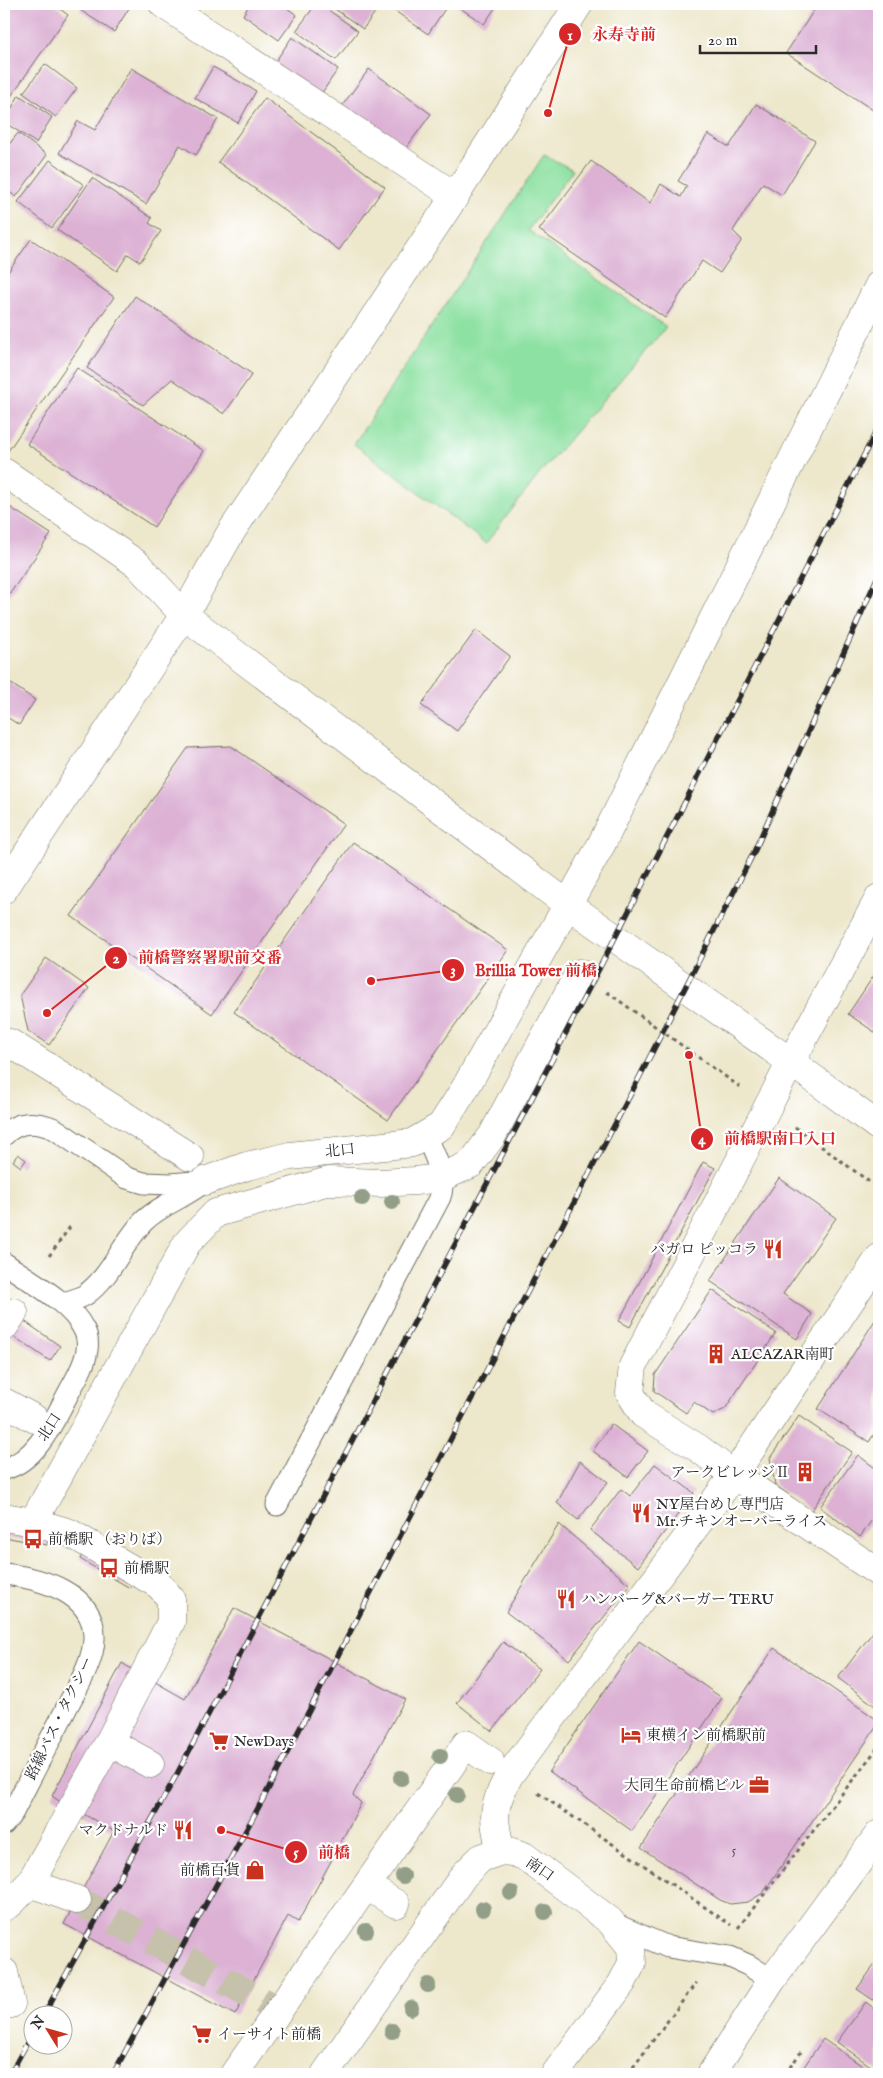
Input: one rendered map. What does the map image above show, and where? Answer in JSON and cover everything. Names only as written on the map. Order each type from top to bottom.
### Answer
[{"type":"street","points":[[162,4],[455,196]]},
{"type":"street","points":[[4,889],[184,615],[231,532],[455,196],[579,4]]},
{"type":"street","name":"北口","points":[[211,1198],[282,1157],[412,1143],[441,1126],[453,1110],[601,844],[879,285]]},
{"type":"street","points":[[4,472],[137,564],[184,615],[567,904],[791,1062],[879,1127]]},
{"type":"street","points":[[879,898],[791,1062],[633,1366],[630,1393],[643,1414],[698,1448],[734,1476],[879,1573]]},
{"type":"street","points":[[33,1522],[72,1439],[187,1243],[211,1198],[329,1181],[380,1183],[440,1178],[471,1164],[492,1136],[579,973]]},
{"type":"street","points":[[6,1042],[190,1157]]},
{"type":"street","points":[[500,1767],[528,1748],[591,1668],[734,1476],[879,1258]]},
{"type":"street","points":[[4,1402],[35,1419]]},
{"type":"street","points":[[4,1517],[33,1522],[70,1533],[159,1584],[171,1599],[171,1622],[109,1742],[30,1883],[11,1904],[4,1907]]},
{"type":"street","points":[[109,1742],[150,1764]]},
{"type":"street","points":[[234,2074],[466,1744],[500,1767]]},
{"type":"street","points":[[325,2074],[464,1875],[481,1858],[501,1851],[494,1814],[499,1793],[500,1767]]},
{"type":"street","points":[[716,2073],[772,1980],[879,1834]]},
{"type":"street","name":"南口","points":[[501,1851],[524,1856],[610,1921],[631,1947],[632,1963],[622,1983],[555,2074]]},
{"type":"street","points":[[30,1883],[77,1900]]},
{"type":"street","points":[[367,1886],[396,1904]]},
{"type":"street","points":[[4,1972],[11,2004]]},
{"type":"lane","name":"北口","points":[[4,1135],[13,1127],[23,1124],[33,1122],[45,1124],[127,1178],[144,1182],[170,1184],[211,1198]]},
{"type":"lane","points":[[277,1505],[443,1190],[437,1161],[426,1136]]},
{"type":"lane","points":[[63,1303],[84,1295],[106,1275],[145,1220],[194,1190],[211,1198]]},
{"type":"lane","name":"北口","points":[[4,1263],[63,1303],[78,1318],[88,1340],[85,1360],[53,1422],[40,1442],[26,1458],[4,1469]]},
{"type":"lane","name":"路線バス・タクシー","points":[[4,1574],[43,1581],[73,1596],[84,1607],[91,1622],[94,1638],[86,1669],[13,1812],[4,1824]]},
{"type":"lane","points":[[610,1921],[668,1946],[730,1957],[772,1980]]},
{"type":"path","points":[[579,973],[744,1089]]},
{"type":"path","points":[[788,1122],[879,1189]]},
{"type":"path","points":[[500,1767],[738,1929],[879,1746]]},
{"type":"path","points":[[628,2074],[716,1956]]},
{"type":"path","points":[[785,2074],[801,2052]]},
{"type":"green space","points":[[544,155],[573,170],[528,230],[666,327],[541,472],[486,543],[354,444]]},
{"type":"building","points":[[4,4],[53,4],[68,15],[4,106]]},
{"type":"building","points":[[85,4],[131,5],[114,32],[80,10]]},
{"type":"building","points":[[250,4],[281,4],[297,15],[279,40],[243,15]]},
{"type":"building","points":[[316,4],[320,4],[358,31],[336,60],[296,31]]},
{"type":"building","points":[[328,4],[381,4],[363,29]]},
{"type":"building","points":[[400,4],[443,4],[447,6],[428,34],[395,11]]},
{"type":"building","points":[[454,4],[498,4],[484,24]]},
{"type":"building","points":[[818,4],[879,4],[879,114],[786,53]]},
{"type":"building","points":[[292,37],[338,69],[319,97],[273,65]]},
{"type":"building","points":[[45,64],[77,88],[56,117],[23,93]]},
{"type":"building","points":[[213,67],[256,91],[238,123],[195,98]]},
{"type":"building","points":[[131,68],[218,119],[196,155],[180,145],[146,204],[59,153],[78,121],[95,130]]},
{"type":"building","points":[[369,69],[431,114],[401,155],[339,110]]},
{"type":"building","points":[[19,95],[52,117],[36,143],[4,122]]},
{"type":"building","points":[[265,98],[385,187],[339,250],[218,162]]},
{"type":"building","points":[[756,104],[815,141],[782,195],[763,183],[733,231],[742,240],[720,273],[702,261],[665,318],[539,230],[591,161],[650,203],[661,184],[681,197],[687,186],[678,181],[708,134],[729,147]]},
{"type":"building","points":[[18,133],[47,155],[16,197],[4,188],[4,151]]},
{"type":"building","points":[[50,160],[84,185],[52,228],[18,202]]},
{"type":"building","points":[[92,178],[152,218],[149,223],[161,231],[140,262],[128,254],[117,271],[57,230]]},
{"type":"building","points":[[31,239],[114,297],[8,451],[4,449],[4,278]]},
{"type":"building","points":[[135,296],[252,374],[224,414],[172,379],[143,405],[87,368]]},
{"type":"building","points":[[77,368],[204,451],[154,527],[27,444]]},
{"type":"building","points":[[5,504],[51,534],[9,595],[4,592]]},
{"type":"building","points":[[476,630],[510,656],[457,731],[421,705]]},
{"type":"building","points":[[4,679],[35,700],[19,725],[4,715]]},
{"type":"building","points":[[231,746],[344,824],[212,1014],[71,916],[188,748]]},
{"type":"building","points":[[353,842],[508,950],[388,1120],[234,1012]]},
{"type":"building","points":[[46,958],[89,988],[49,1045],[28,1031],[20,995]]},
{"type":"building","points":[[879,968],[879,1035],[848,1014]]},
{"type":"building","points":[[18,1154],[26,1160],[21,1167],[13,1161]]},
{"type":"building","points":[[703,1162],[715,1168],[630,1327],[619,1321]]},
{"type":"building","name":"バガロ ピッコラ","points":[[779,1178],[836,1218],[783,1294],[812,1314],[797,1339],[710,1281]]},
{"type":"building","name":"ALCAZAR南町","points":[[712,1290],[776,1333],[725,1409],[713,1415],[694,1402],[686,1413],[654,1391],[655,1375]]},
{"type":"building","points":[[4,1307],[60,1346],[50,1361],[4,1330]]},
{"type":"building","points":[[879,1314],[879,1426],[869,1442],[818,1409]]},
{"type":"building","name":"アークビレッジⅡ","points":[[799,1416],[852,1452],[811,1511],[775,1485],[770,1458]]},
{"type":"building","points":[[611,1424],[648,1451],[628,1477],[593,1451]]},
{"type":"building","points":[[858,1455],[879,1471],[879,1510],[860,1537],[820,1507]]},
{"type":"building","points":[[580,1461],[608,1482],[578,1520],[557,1503]]},
{"type":"building","name":"NY屋台めし専門店 Mr.チキンオーバーライス","points":[[655,1464],[694,1493],[638,1567],[590,1530],[621,1489],[630,1496]]},
{"type":"building","points":[[4,1523],[49,1532],[47,1545],[4,1537]]},
{"type":"building","name":"ハンバーグ&バーガー TERU","points":[[559,1524],[630,1585],[569,1660],[506,1612]]},
{"type":"building","points":[[86,1547],[167,1579],[150,1679],[185,1699],[234,1608],[405,1699],[353,1795],[361,1803],[330,1863],[298,1922],[288,1916],[235,2015],[64,1924],[114,1831],[78,1811],[12,1891],[62,1803],[52,1796],[122,1663],[133,1670],[160,1617],[162,1608],[135,1578],[130,1588],[80,1559]]},
{"type":"building","points":[[879,1624],[879,1709],[838,1678]]},
{"type":"building","name":"東横イン前橋駅前","points":[[639,1641],[722,1698],[632,1831],[549,1771]]},
{"type":"building","points":[[503,1642],[540,1669],[492,1731],[457,1703]]},
{"type":"building","name":"大同生命前橋ビル","points":[[774,1648],[879,1721],[879,1723],[763,1893],[748,1902],[730,1904],[720,1900],[641,1848]]},
{"type":"building","points":[[879,1959],[879,2004],[857,1989]]},
{"type":"building","points":[[866,2002],[879,2012],[879,2072],[837,2042]]},
{"type":"building","points":[[823,2039],[874,2074],[799,2074]]},
{"type":"tunnel","points":[[77,1900],[279,2010]]},
{"type":"railway","points":[[49,2006],[177,1774],[554,1056],[879,426]]},
{"type":"railway","points":[[113,2074],[263,1799],[639,1078],[754,852],[879,574]]},
{"type":"railway","points":[[10,2074],[22,2052]]},
{"type":"place","name":"永寿寺前","points":[[548,113]]},
{"type":"place","name":"Brillia Tower 前橋","points":[[371,981]]},
{"type":"place","name":"前橋警察署駅前交番","points":[[47,1013]]},
{"type":"place","name":"前橋駅南口入口","points":[[689,1055]]},
{"type":"place","name":"バガロ ピッコラ","points":[[773,1249]]},
{"type":"place","name":"ALCAZAR南町","points":[[716,1354]]},
{"type":"place","name":"アークビレッジⅡ","points":[[805,1472]]},
{"type":"place","name":"NY屋台めし専門店 Mr.チキンオーバーライス","points":[[641,1513]]},
{"type":"place","name":"前橋駅 （おりば）","points":[[33,1539]]},
{"type":"place","name":"前橋駅","points":[[109,1568]]},
{"type":"place","name":"ハンバーグ&バーガー TERU","points":[[566,1599]]},
{"type":"place","name":"東横イン前橋駅前","points":[[631,1735]]},
{"type":"place","name":"NewDays","points":[[219,1741]]},
{"type":"place","name":"大同生命前橋ビル","points":[[759,1785]]},
{"type":"place","name":"マクドナルド","points":[[183,1830]]},
{"type":"place","name":"前橋","points":[[221,1830]]},
{"type":"place","name":"前橋百貨","points":[[255,1870]]},
{"type":"place","name":"イーサイト前橋","points":[[202,2034]]}]
